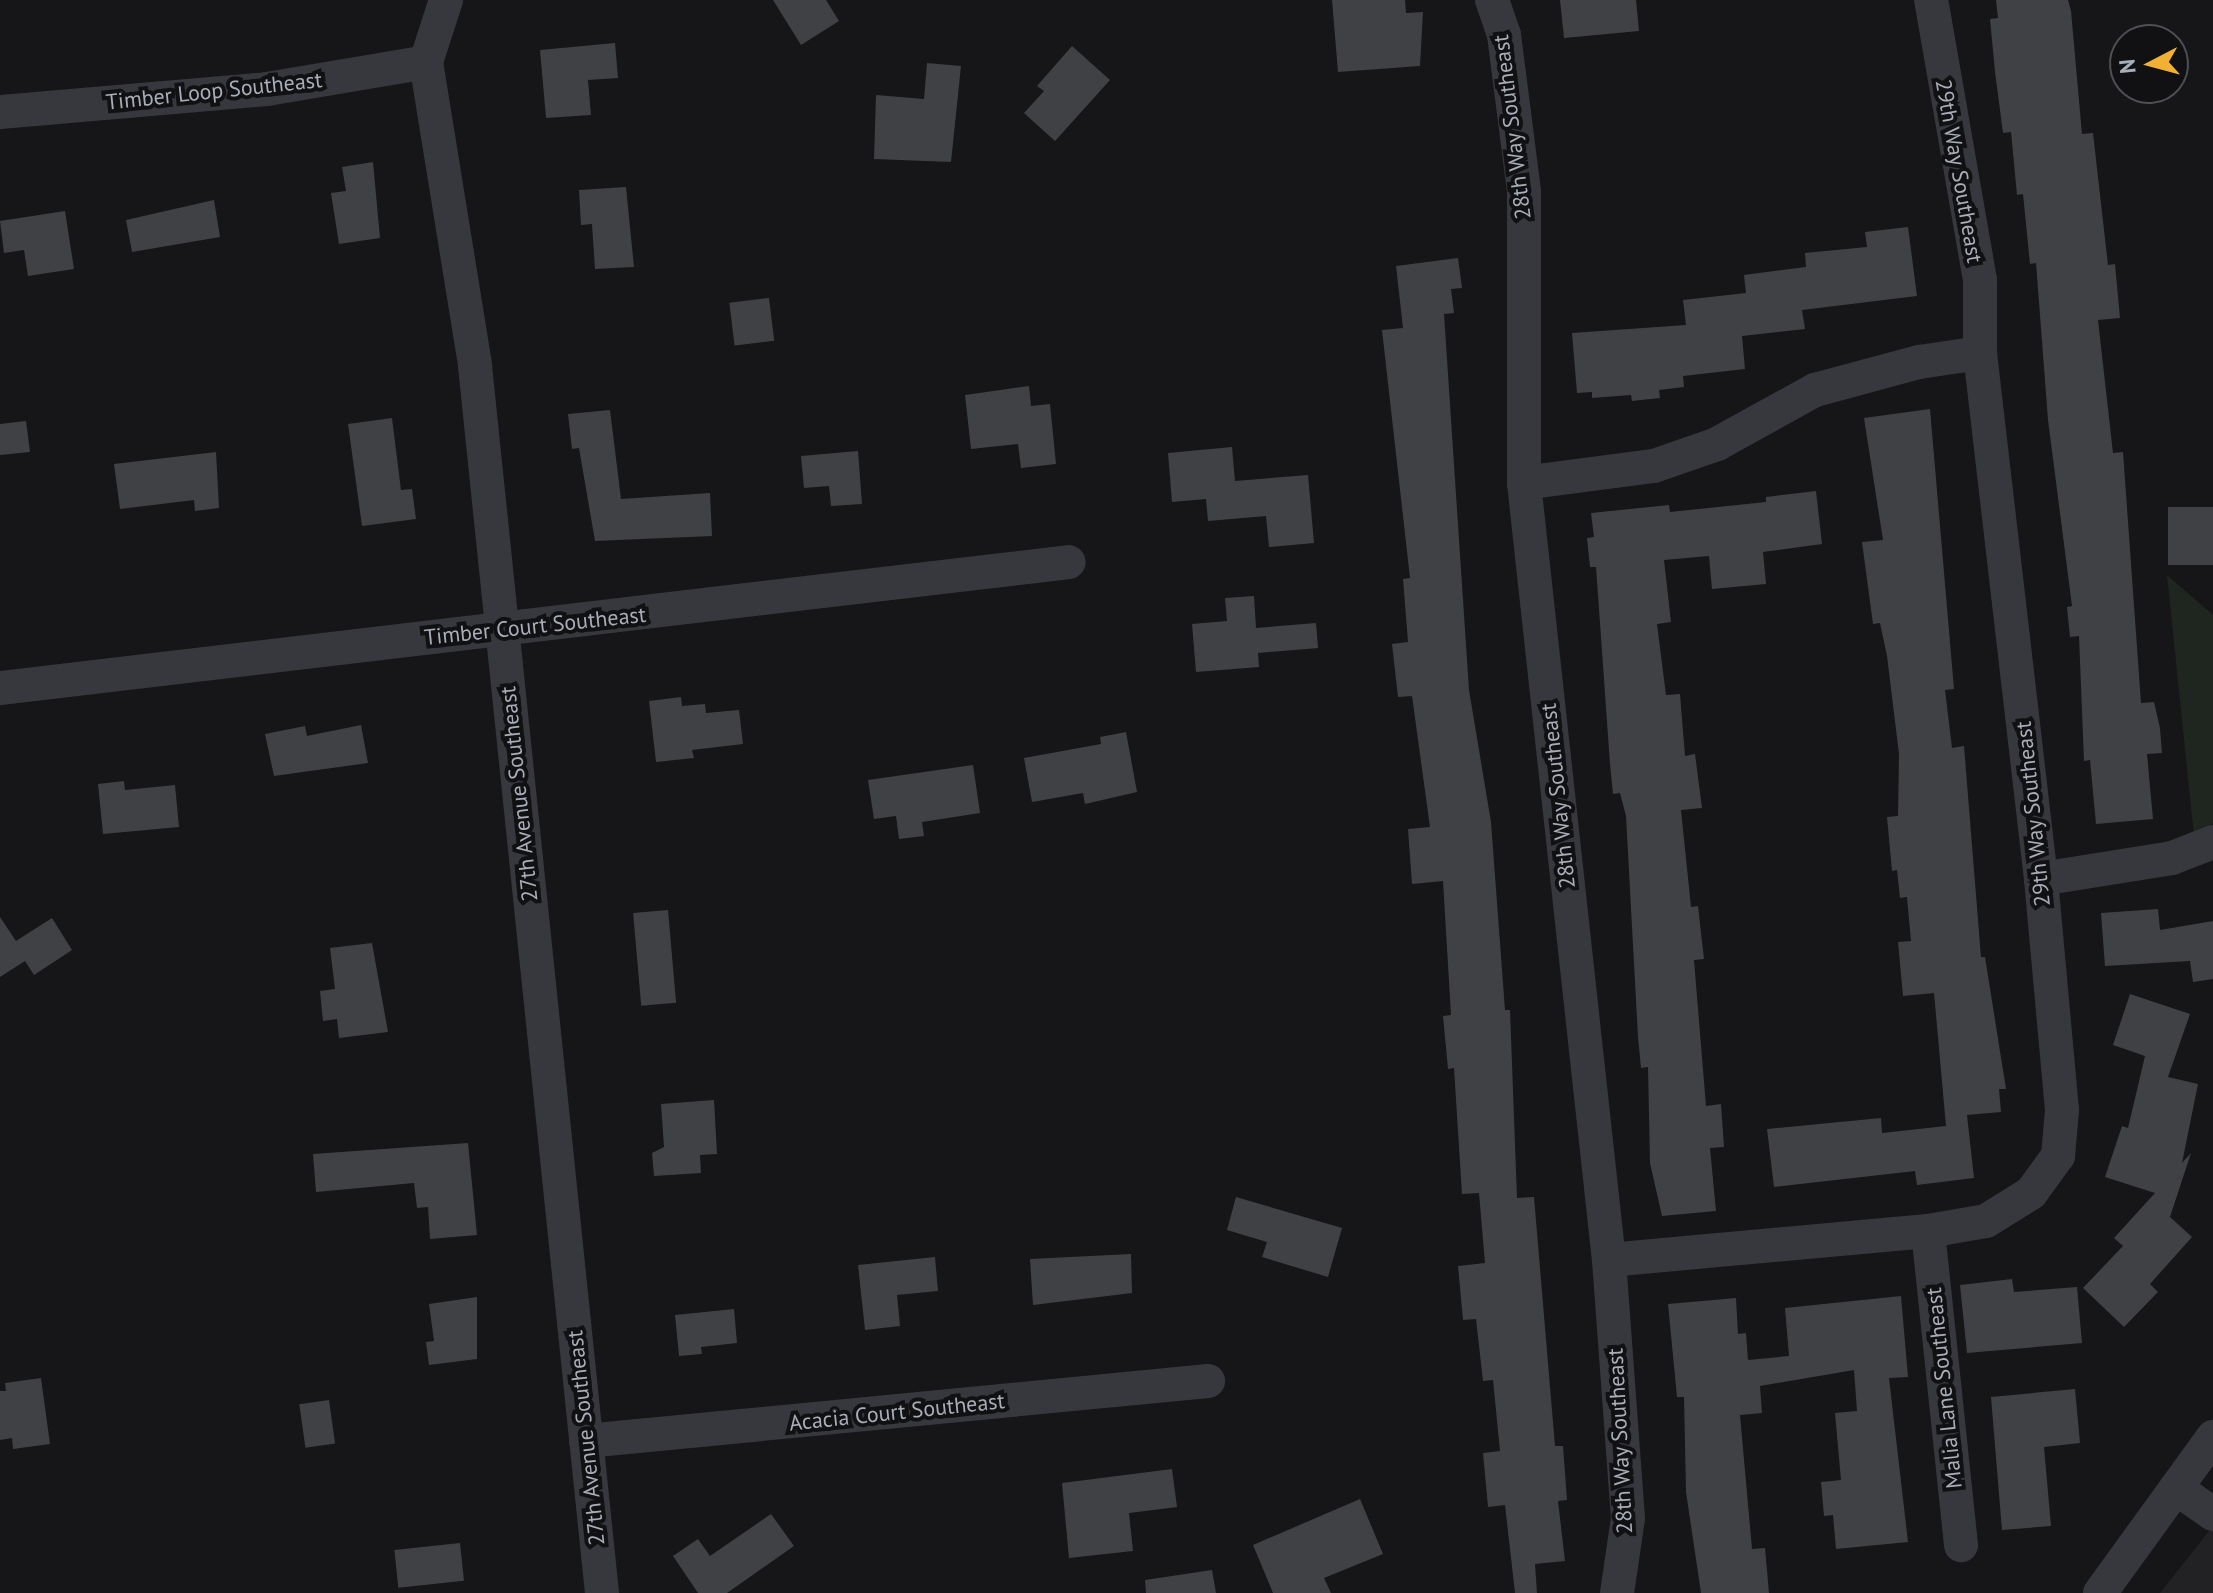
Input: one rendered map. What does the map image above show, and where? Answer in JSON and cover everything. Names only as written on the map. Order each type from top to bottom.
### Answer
[{"type":"street","name":"27th Avenue Southeast","points":[[446,0],[426,62],[475,366],[602,1593]]},
{"type":"street","name":"28th Way Southeast","points":[[1492,0],[1504,35],[1524,192],[1524,483],[1609,1260],[1628,1518],[1617,1593]]},
{"type":"street","name":"29th Way Southeast","points":[[1609,1260],[1928,1231],[1986,1221],[2031,1193],[2058,1156],[2062,1110],[2041,879],[1980,353],[1980,280],[1931,0]]},
{"type":"street","name":"Timber Loop Southeast","points":[[0,112],[267,89],[426,62]]},
{"type":"street","points":[[1524,483],[1654,466],[1717,444],[1815,390],[1919,362],[1980,353]]},
{"type":"street","name":"Timber Court Southeast","points":[[0,688],[1069,562]]},
{"type":"street","points":[[2041,879],[2172,858],[2213,842]]},
{"type":"street","name":"Malia Lane Southeast","points":[[1928,1231],[1961,1545]]},
{"type":"street","name":"Acacia Court Southeast","points":[[586,1441],[1208,1381]]},
{"type":"street","points":[[2100,1593],[2213,1437]]},
{"type":"street","points":[[2176,1488],[2213,1514]]},
{"type":"shaded area","points":[[2167,575],[2213,615],[2213,823],[2194,836]]},
{"type":"shaded area","points":[[2213,1526],[2213,1593],[2160,1593]]},
{"type":"building","points":[[773,0],[826,0],[839,21],[801,45]]},
{"type":"building","points":[[1332,0],[1405,0],[1406,13],[1423,12],[1420,66],[1338,72]]},
{"type":"building","points":[[1560,0],[1636,0],[1639,31],[1564,38]]},
{"type":"building","points":[[1996,0],[2068,0],[2071,11],[2082,134],[2093,133],[2108,265],[2115,264],[2120,318],[2098,320],[2113,453],[2123,452],[2141,703],[2154,702],[2160,728],[2162,753],[2147,754],[2153,819],[2096,824],[2090,760],[2084,761],[2079,636],[2070,637],[2067,607],[2072,606],[2048,420],[2036,263],[2030,264],[2023,194],[2017,195],[2011,132],[2003,133],[1995,72],[1990,19],[1998,18]]},
{"type":"building","points":[[615,43],[618,78],[588,80],[591,115],[546,118],[540,50]]},
{"type":"building","points":[[1072,46],[1110,80],[1055,141],[1024,113],[1044,91],[1037,86]]},
{"type":"building","points":[[927,63],[961,66],[951,162],[874,159],[876,95],[924,99]]},
{"type":"building","points":[[373,162],[380,238],[339,244],[331,193],[346,191],[342,167]]},
{"type":"building","points":[[626,187],[634,267],[595,269],[592,224],[581,225],[579,190]]},
{"type":"building","points":[[214,200],[220,237],[132,252],[126,220]]},
{"type":"building","points":[[65,211],[74,269],[28,276],[24,250],[4,253],[0,221]]},
{"type":"building","points":[[1908,227],[1917,296],[1802,310],[1805,329],[1742,336],[1745,369],[1683,376],[1684,387],[1659,390],[1660,398],[1632,401],[1631,395],[1592,398],[1592,392],[1577,393],[1572,333],[1686,325],[1683,300],[1746,293],[1744,275],[1806,267],[1805,253],[1867,247],[1865,232]]},
{"type":"building","points":[[1458,258],[1462,288],[1451,289],[1454,313],[1444,314],[1469,690],[1491,822],[1505,1010],[1510,1010],[1517,1198],[1534,1197],[1555,1446],[1563,1446],[1567,1500],[1558,1501],[1565,1561],[1535,1564],[1537,1593],[1515,1593],[1505,1505],[1488,1507],[1483,1453],[1500,1451],[1493,1380],[1483,1381],[1476,1319],[1463,1320],[1458,1266],[1485,1263],[1479,1193],[1462,1194],[1454,1068],[1448,1069],[1443,1016],[1451,1015],[1443,881],[1412,884],[1408,829],[1430,827],[1412,696],[1398,697],[1392,644],[1408,642],[1403,579],[1410,578],[1382,330],[1403,328],[1396,266]]},
{"type":"building","points":[[769,298],[774,341],[735,346],[729,303]]},
{"type":"building","points":[[1029,386],[1031,406],[1050,404],[1056,464],[1021,468],[1018,444],[971,449],[965,395]]},
{"type":"building","points":[[1930,409],[1954,689],[1945,690],[1952,748],[1964,746],[1981,957],[1985,957],[2006,1089],[1999,1089],[2001,1112],[1967,1115],[1974,1178],[1917,1185],[1915,1171],[1774,1187],[1767,1129],[1881,1118],[1882,1133],[1946,1126],[1934,993],[1903,996],[1898,942],[1911,941],[1907,897],[1900,898],[1897,870],[1892,871],[1887,817],[1898,816],[1899,754],[1887,656],[1880,623],[1873,624],[1862,542],[1883,540],[1864,418]]},
{"type":"building","points":[[610,410],[621,499],[710,493],[712,536],[595,541],[579,448],[572,449],[568,414]]},
{"type":"building","points":[[392,418],[401,490],[412,489],[416,519],[362,526],[348,424]]},
{"type":"building","points":[[26,421],[30,452],[0,455],[0,424]]},
{"type":"building","points":[[1232,447],[1235,481],[1308,475],[1314,543],[1269,547],[1266,516],[1208,521],[1206,499],[1172,502],[1168,453]]},
{"type":"building","points":[[858,451],[862,504],[831,506],[829,486],[804,488],[801,456]]},
{"type":"building","points":[[216,452],[219,508],[195,511],[194,500],[120,509],[114,464]]},
{"type":"building","points":[[1816,491],[1822,544],[1763,552],[1766,584],[1712,589],[1709,556],[1664,560],[1671,622],[1657,624],[1666,695],[1680,694],[1685,756],[1695,754],[1702,808],[1681,810],[1691,907],[1698,906],[1704,959],[1694,960],[1706,1106],[1721,1104],[1724,1147],[1710,1148],[1716,1211],[1662,1216],[1650,1163],[1648,1067],[1641,1068],[1638,1037],[1626,816],[1620,793],[1613,794],[1596,567],[1590,567],[1587,538],[1594,537],[1591,513],[1669,505],[1670,512],[1766,502],[1766,497]]},
{"type":"building","points":[[2168,507],[2213,507],[2213,565],[2168,565]]},
{"type":"building","points":[[1254,596],[1256,628],[1316,623],[1318,648],[1258,653],[1259,667],[1196,672],[1192,624],[1227,621],[1225,598]]},
{"type":"building","points":[[681,697],[682,706],[705,704],[706,713],[739,710],[743,744],[692,750],[694,758],[656,762],[649,701]]},
{"type":"building","points":[[361,725],[368,763],[274,776],[265,734],[305,726],[307,736]]},
{"type":"building","points":[[1126,732],[1137,792],[1085,804],[1083,793],[1032,802],[1024,758],[1101,744],[1100,737]]},
{"type":"building","points":[[973,765],[980,813],[922,822],[924,836],[899,839],[896,816],[874,819],[868,780]]},
{"type":"building","points":[[124,781],[125,790],[175,785],[179,827],[103,834],[98,784]]},
{"type":"building","points":[[2158,909],[2160,930],[2213,921],[2213,979],[2193,982],[2190,961],[2105,966],[2101,913]]},
{"type":"building","points":[[668,910],[676,1003],[641,1006],[633,913]]},
{"type":"building","points":[[0,917],[16,941],[52,918],[72,950],[34,975],[25,961],[0,977]]},
{"type":"building","points":[[372,943],[388,1032],[339,1038],[337,1019],[323,1021],[320,991],[335,989],[330,948]]},
{"type":"building","points":[[2130,994],[2190,1014],[2168,1077],[2198,1084],[2182,1163],[2191,1153],[2170,1217],[2192,1237],[2150,1284],[2158,1292],[2124,1327],[2083,1288],[2123,1246],[2114,1238],[2155,1193],[2105,1177],[2122,1126],[2128,1128],[2145,1056],[2113,1045]]},
{"type":"building","points":[[714,1100],[717,1154],[700,1155],[701,1173],[654,1176],[652,1153],[664,1147],[661,1104]]},
{"type":"building","points":[[468,1143],[477,1235],[430,1239],[428,1207],[417,1208],[414,1183],[316,1192],[313,1154]]},
{"type":"building","points":[[1236,1197],[1342,1228],[1328,1277],[1262,1257],[1267,1242],[1227,1230]]},
{"type":"building","points":[[1131,1254],[1132,1293],[1033,1305],[1030,1259]]},
{"type":"building","points":[[935,1257],[938,1291],[897,1295],[900,1326],[865,1330],[858,1265]]},
{"type":"building","points":[[2012,1279],[2014,1292],[2077,1287],[2082,1343],[1967,1353],[1960,1285]]},
{"type":"building","points":[[1901,1296],[1908,1377],[1889,1378],[1908,1542],[1836,1549],[1833,1515],[1824,1516],[1821,1482],[1841,1480],[1835,1413],[1857,1411],[1854,1370],[1760,1386],[1762,1413],[1740,1415],[1752,1549],[1765,1548],[1769,1593],[1701,1593],[1686,1492],[1684,1397],[1677,1397],[1668,1304],[1736,1298],[1738,1334],[1746,1333],[1748,1360],[1789,1356],[1785,1308]]},
{"type":"building","points":[[477,1297],[477,1359],[429,1365],[426,1342],[434,1341],[429,1304]]},
{"type":"building","points":[[734,1309],[737,1343],[701,1347],[702,1354],[679,1356],[675,1315]]},
{"type":"building","points":[[41,1378],[50,1444],[13,1449],[12,1438],[0,1440],[0,1391],[6,1391],[5,1383]]},
{"type":"building","points":[[2075,1389],[2080,1443],[2044,1447],[2051,1526],[2002,1530],[1991,1397]]},
{"type":"building","points":[[329,1400],[335,1444],[305,1448],[299,1404]]},
{"type":"building","points":[[1172,1469],[1177,1507],[1129,1513],[1133,1551],[1069,1558],[1062,1483]]},
{"type":"building","points":[[1360,1499],[1383,1554],[1324,1578],[1331,1593],[1273,1593],[1253,1545]]},
{"type":"building","points":[[771,1514],[794,1546],[727,1593],[698,1593],[673,1556],[698,1539],[710,1556]]},
{"type":"building","points":[[460,1543],[464,1581],[398,1588],[394,1550]]},
{"type":"building","points":[[1212,1570],[1216,1593],[1146,1593],[1145,1580]]}]
